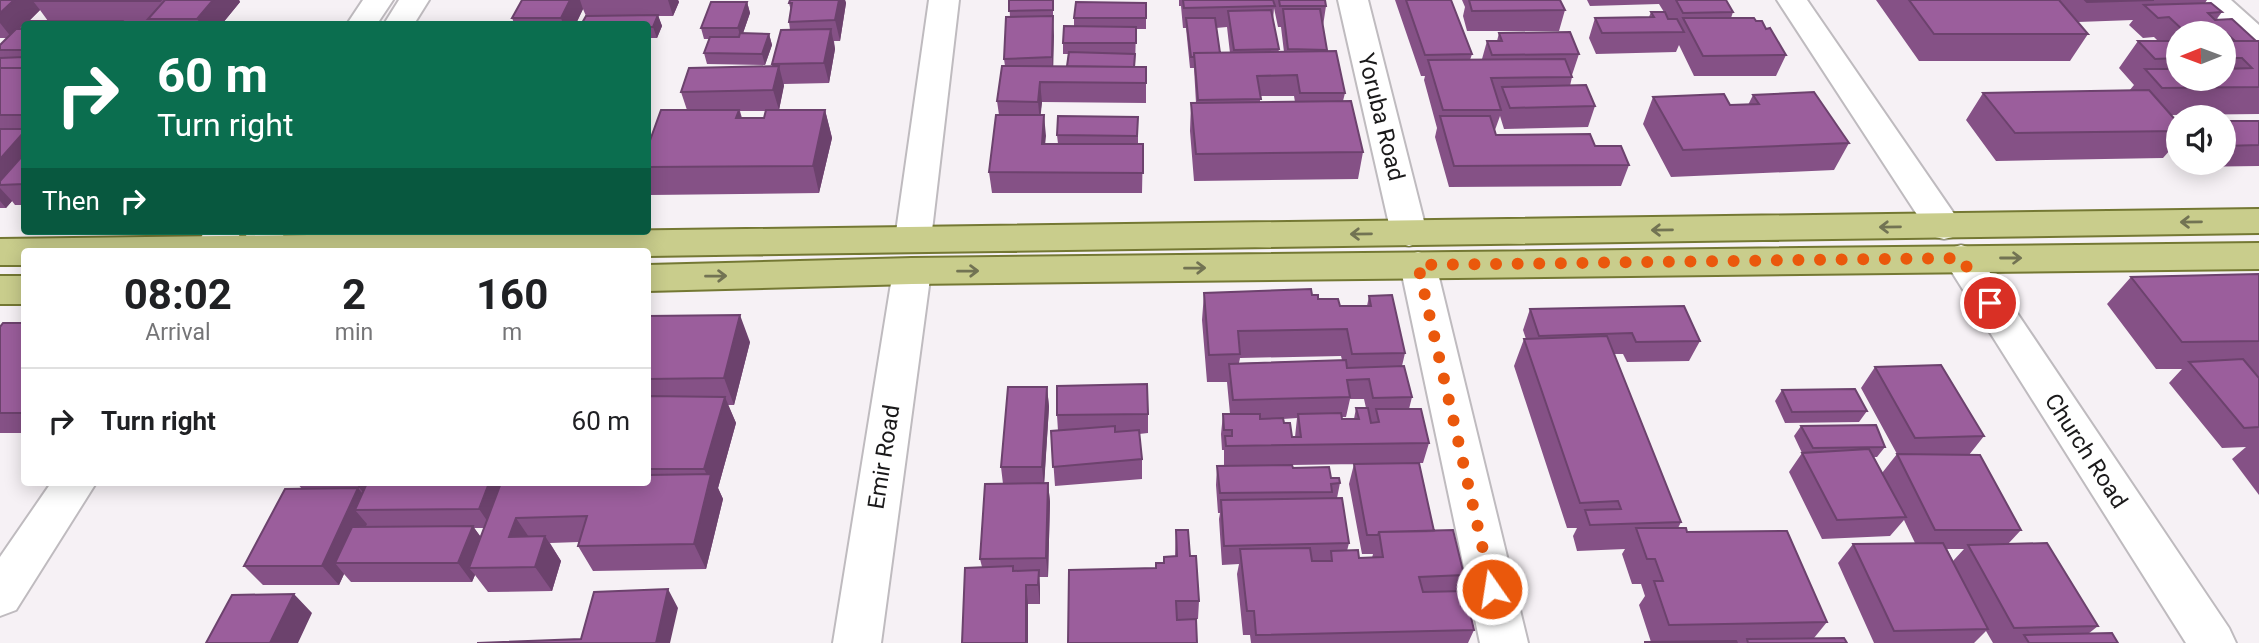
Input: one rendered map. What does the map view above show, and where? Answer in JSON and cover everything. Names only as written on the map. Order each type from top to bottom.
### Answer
[{"type":"main road","points":[[651,251],[912,255],[1952,242],[2259,221]]},
{"type":"main road","points":[[1952,242],[2259,256]]},
{"type":"main road","points":[[108,248],[259,244],[496,248]]},
{"type":"main road","points":[[0,252],[21,251]]},
{"type":"main road","points":[[651,278],[912,255]]},
{"type":"main road","points":[[0,290],[21,290]]},
{"type":"street","points":[[364,21],[378,0]]},
{"type":"street","points":[[401,21],[414,0]]},
{"type":"street","name":"Emir Road","points":[[857,643],[912,255],[944,0]]},
{"type":"street","name":"Yoruba Road","points":[[1353,0],[1414,249],[1504,643]]},
{"type":"street","name":"Church Road","points":[[1792,0],[2212,643]]},
{"type":"street","points":[[2214,0],[2259,41]]},
{"type":"street","points":[[0,595],[73,486]]},
{"type":"building","points":[[0,0],[14,0],[0,13]]},
{"type":"building","points":[[35,0],[161,0],[33,1]]},
{"type":"building","points":[[165,0],[213,0],[197,19],[148,19]]},
{"type":"building","points":[[522,0],[570,0],[561,18],[512,18]]},
{"type":"building","points":[[790,0],[839,0],[835,20],[789,22],[792,3],[789,3]]},
{"type":"building","points":[[1009,0],[1053,0],[1053,10],[1009,11]]},
{"type":"building","points":[[1183,0],[1273,0],[1275,6],[1184,8]]},
{"type":"building","points":[[1279,0],[1325,0],[1326,6],[1280,6]]},
{"type":"building","points":[[1406,0],[1451,0],[1472,54],[1425,55]]},
{"type":"building","points":[[1469,0],[1560,0],[1565,10],[1472,11]]},
{"type":"building","points":[[1676,0],[1726,0],[1733,12],[1683,13]]},
{"type":"building","points":[[1909,0],[2059,0],[2088,34],[1934,34]]},
{"type":"building","points":[[2085,0],[2154,0],[2087,2]]},
{"type":"building","points":[[711,2],[747,2],[738,28],[701,28]]},
{"type":"building","points":[[1076,2],[1146,3],[1146,18],[1074,18]]},
{"type":"building","points":[[2211,3],[2222,12],[2208,13],[2215,20],[2234,21],[2173,21],[2169,17],[2158,18],[2144,5]]},
{"type":"building","points":[[1283,9],[1320,9],[1327,50],[1288,49]]},
{"type":"building","points":[[1271,10],[1279,49],[1234,50],[1228,11]]},
{"type":"building","points":[[1651,12],[1665,12],[1668,19],[1677,19],[1684,32],[1602,33],[1595,18],[1654,17]]},
{"type":"building","points":[[658,15],[653,27],[651,21],[583,21],[586,16]]},
{"type":"building","points":[[1053,16],[1052,57],[1004,59],[1006,17]]},
{"type":"building","points":[[1186,18],[1215,18],[1220,53],[1194,53],[1194,57],[1191,57]]},
{"type":"building","points":[[1683,18],[1754,18],[1756,21],[1762,21],[1766,29],[1770,28],[1786,55],[1703,56]]},
{"type":"building","points":[[2236,23],[2256,41],[2236,41]]},
{"type":"building","points":[[1064,26],[1136,27],[1136,43],[1063,43]]},
{"type":"building","points":[[16,29],[21,29],[21,50],[0,50],[0,45]]},
{"type":"building","points":[[831,29],[824,63],[772,64],[781,30]]},
{"type":"building","points":[[1570,32],[1579,54],[1492,55],[1487,41],[1502,41],[1499,33]]},
{"type":"building","points":[[740,33],[769,34],[762,54],[704,53],[710,37],[739,37]]},
{"type":"building","points":[[2138,41],[2166,41],[2166,59],[2155,59]]},
{"type":"building","points":[[2236,41],[2259,41],[2259,87],[2236,87],[2236,69],[2252,68],[2242,58],[2236,58]]},
{"type":"building","points":[[1336,51],[1345,93],[1300,93],[1297,75],[1257,76],[1261,99],[1198,100],[1194,53]]},
{"type":"building","points":[[1069,52],[1135,54],[1134,67],[1067,66]]},
{"type":"building","points":[[21,57],[21,68],[0,68],[0,58]]},
{"type":"building","points":[[1565,59],[1572,77],[1491,78],[1501,110],[1443,110],[1428,60]]},
{"type":"building","points":[[779,66],[773,90],[681,92],[689,68]]},
{"type":"building","points":[[1002,66],[1146,67],[1146,83],[1040,82],[1038,102],[997,101]]},
{"type":"building","points":[[0,68],[21,68],[21,115],[0,115]]},
{"type":"building","points":[[2145,69],[2166,69],[2166,88],[2162,88]]},
{"type":"building","points":[[1586,85],[1595,106],[1510,108],[1502,87]]},
{"type":"building","points":[[2149,90],[2166,109],[2166,131],[2015,133],[1983,93]]},
{"type":"building","points":[[1814,92],[1849,143],[1683,150],[1653,97],[1724,94],[1730,105],[1759,104],[1753,95]]},
{"type":"building","points":[[1351,101],[1363,152],[1196,154],[1191,103]]},
{"type":"building","points":[[661,110],[739,110],[736,118],[764,118],[766,110],[825,110],[813,166],[651,167],[651,138]]},
{"type":"building","points":[[996,115],[1044,115],[1042,144],[1143,144],[1143,173],[989,172]]},
{"type":"building","points":[[1058,116],[1138,117],[1137,136],[1057,135]]},
{"type":"building","points":[[1440,116],[1490,116],[1496,135],[1590,134],[1595,146],[1621,146],[1629,165],[1454,166]]},
{"type":"building","points":[[2236,121],[2259,121],[2259,145],[2236,146]]},
{"type":"building","points":[[0,129],[21,129],[21,135],[0,159]]},
{"type":"building","points":[[21,157],[21,184],[0,185],[0,181]]},
{"type":"building","points":[[2259,274],[2259,341],[2182,342],[2131,277]]},
{"type":"building","points":[[1311,289],[1312,295],[1318,295],[1318,299],[1338,299],[1340,306],[1371,306],[1369,296],[1392,295],[1405,353],[1352,354],[1347,329],[1238,331],[1240,354],[1209,355],[1204,293]]},
{"type":"building","points":[[1684,306],[1700,341],[1636,342],[1632,333],[1539,336],[1530,309]]},
{"type":"building","points":[[740,315],[724,378],[651,379],[651,316]]},
{"type":"building","points":[[3,323],[21,323],[21,413],[0,413],[0,327]]},
{"type":"building","points":[[1607,336],[1681,522],[1590,525],[1585,510],[1621,509],[1618,501],[1580,503],[1524,339]]},
{"type":"building","points":[[2243,359],[2259,378],[2259,427],[2244,428],[2189,362]]},
{"type":"building","points":[[1346,360],[1347,368],[1404,366],[1412,397],[1373,398],[1369,379],[1347,380],[1350,397],[1233,400],[1229,364]]},
{"type":"building","points":[[1941,365],[1984,436],[1915,438],[1875,367]]},
{"type":"building","points":[[1147,384],[1148,414],[1057,415],[1057,386]]},
{"type":"building","points":[[1008,387],[1047,387],[1042,467],[1001,467]]},
{"type":"building","points":[[1855,389],[1867,411],[1792,412],[1782,390]]},
{"type":"building","points":[[651,396],[725,397],[704,469],[651,469]]},
{"type":"building","points":[[1356,408],[1368,408],[1371,423],[1379,422],[1376,409],[1421,409],[1429,443],[1226,446],[1225,436],[1232,436],[1232,430],[1224,430],[1223,414],[1260,414],[1260,419],[1283,418],[1284,423],[1290,423],[1292,437],[1301,437],[1298,414],[1341,413],[1342,419],[1359,419]]},
{"type":"building","points":[[1876,425],[1885,447],[1813,448],[1801,426]]},
{"type":"building","points":[[1115,426],[1115,432],[1139,430],[1142,459],[1053,467],[1051,431]]},
{"type":"building","points":[[1869,449],[1906,517],[1837,520],[1802,453]]},
{"type":"building","points":[[1897,454],[1980,455],[2021,530],[1935,530]]},
{"type":"building","points":[[1419,463],[1434,531],[1379,532],[1378,535],[1367,535],[1354,464]]},
{"type":"building","points":[[1292,465],[1293,468],[1329,467],[1331,478],[1339,478],[1340,483],[1331,484],[1332,492],[1220,493],[1217,466]]},
{"type":"building","points":[[711,474],[694,544],[578,546],[587,516],[516,518],[509,537],[545,536],[535,567],[469,568],[500,486],[651,486],[651,475]]},
{"type":"building","points":[[1048,483],[1046,558],[980,559],[985,484]]},
{"type":"building","points":[[366,486],[488,486],[479,509],[355,510]]},
{"type":"building","points":[[358,488],[322,566],[244,566],[285,489]]},
{"type":"building","points":[[1342,498],[1349,543],[1224,546],[1221,500]]},
{"type":"building","points":[[473,526],[458,563],[335,563],[352,527]]},
{"type":"building","points":[[1636,528],[1686,528],[1687,532],[1787,531],[1827,622],[1669,625],[1654,581],[1663,581],[1655,559],[1647,559]]},
{"type":"building","points":[[1176,530],[1188,530],[1190,556],[1196,556],[1199,601],[1176,601],[1177,620],[1196,619],[1197,643],[1068,643],[1069,570],[1156,568],[1156,563],[1164,563],[1164,557],[1177,556]]},
{"type":"building","points":[[1453,530],[1464,575],[1419,577],[1423,592],[1465,591],[1474,630],[1256,635],[1254,611],[1247,611],[1240,549],[1310,548],[1312,561],[1332,561],[1331,551],[1358,550],[1359,558],[1383,557],[1379,532]]},
{"type":"building","points":[[1943,543],[1988,629],[1894,631],[1853,544]]},
{"type":"building","points":[[2047,543],[2098,626],[2014,628],[1968,545]]},
{"type":"building","points":[[1013,566],[1013,571],[1039,570],[1038,585],[1026,585],[1026,643],[962,643],[965,568]]},
{"type":"building","points":[[668,589],[656,643],[477,643],[581,639],[594,592]]},
{"type":"building","points":[[294,594],[270,643],[206,643],[232,595]]},
{"type":"building","points":[[2112,633],[2118,643],[2029,643],[2024,635]]},
{"type":"building","points":[[1844,638],[1847,643],[1748,643],[1747,639]]},
{"type":"building","points":[[1736,641],[1737,643],[1644,642]]},
{"type":"route","points":[[1492,589],[1418,265],[1961,258],[1990,303]]}]
